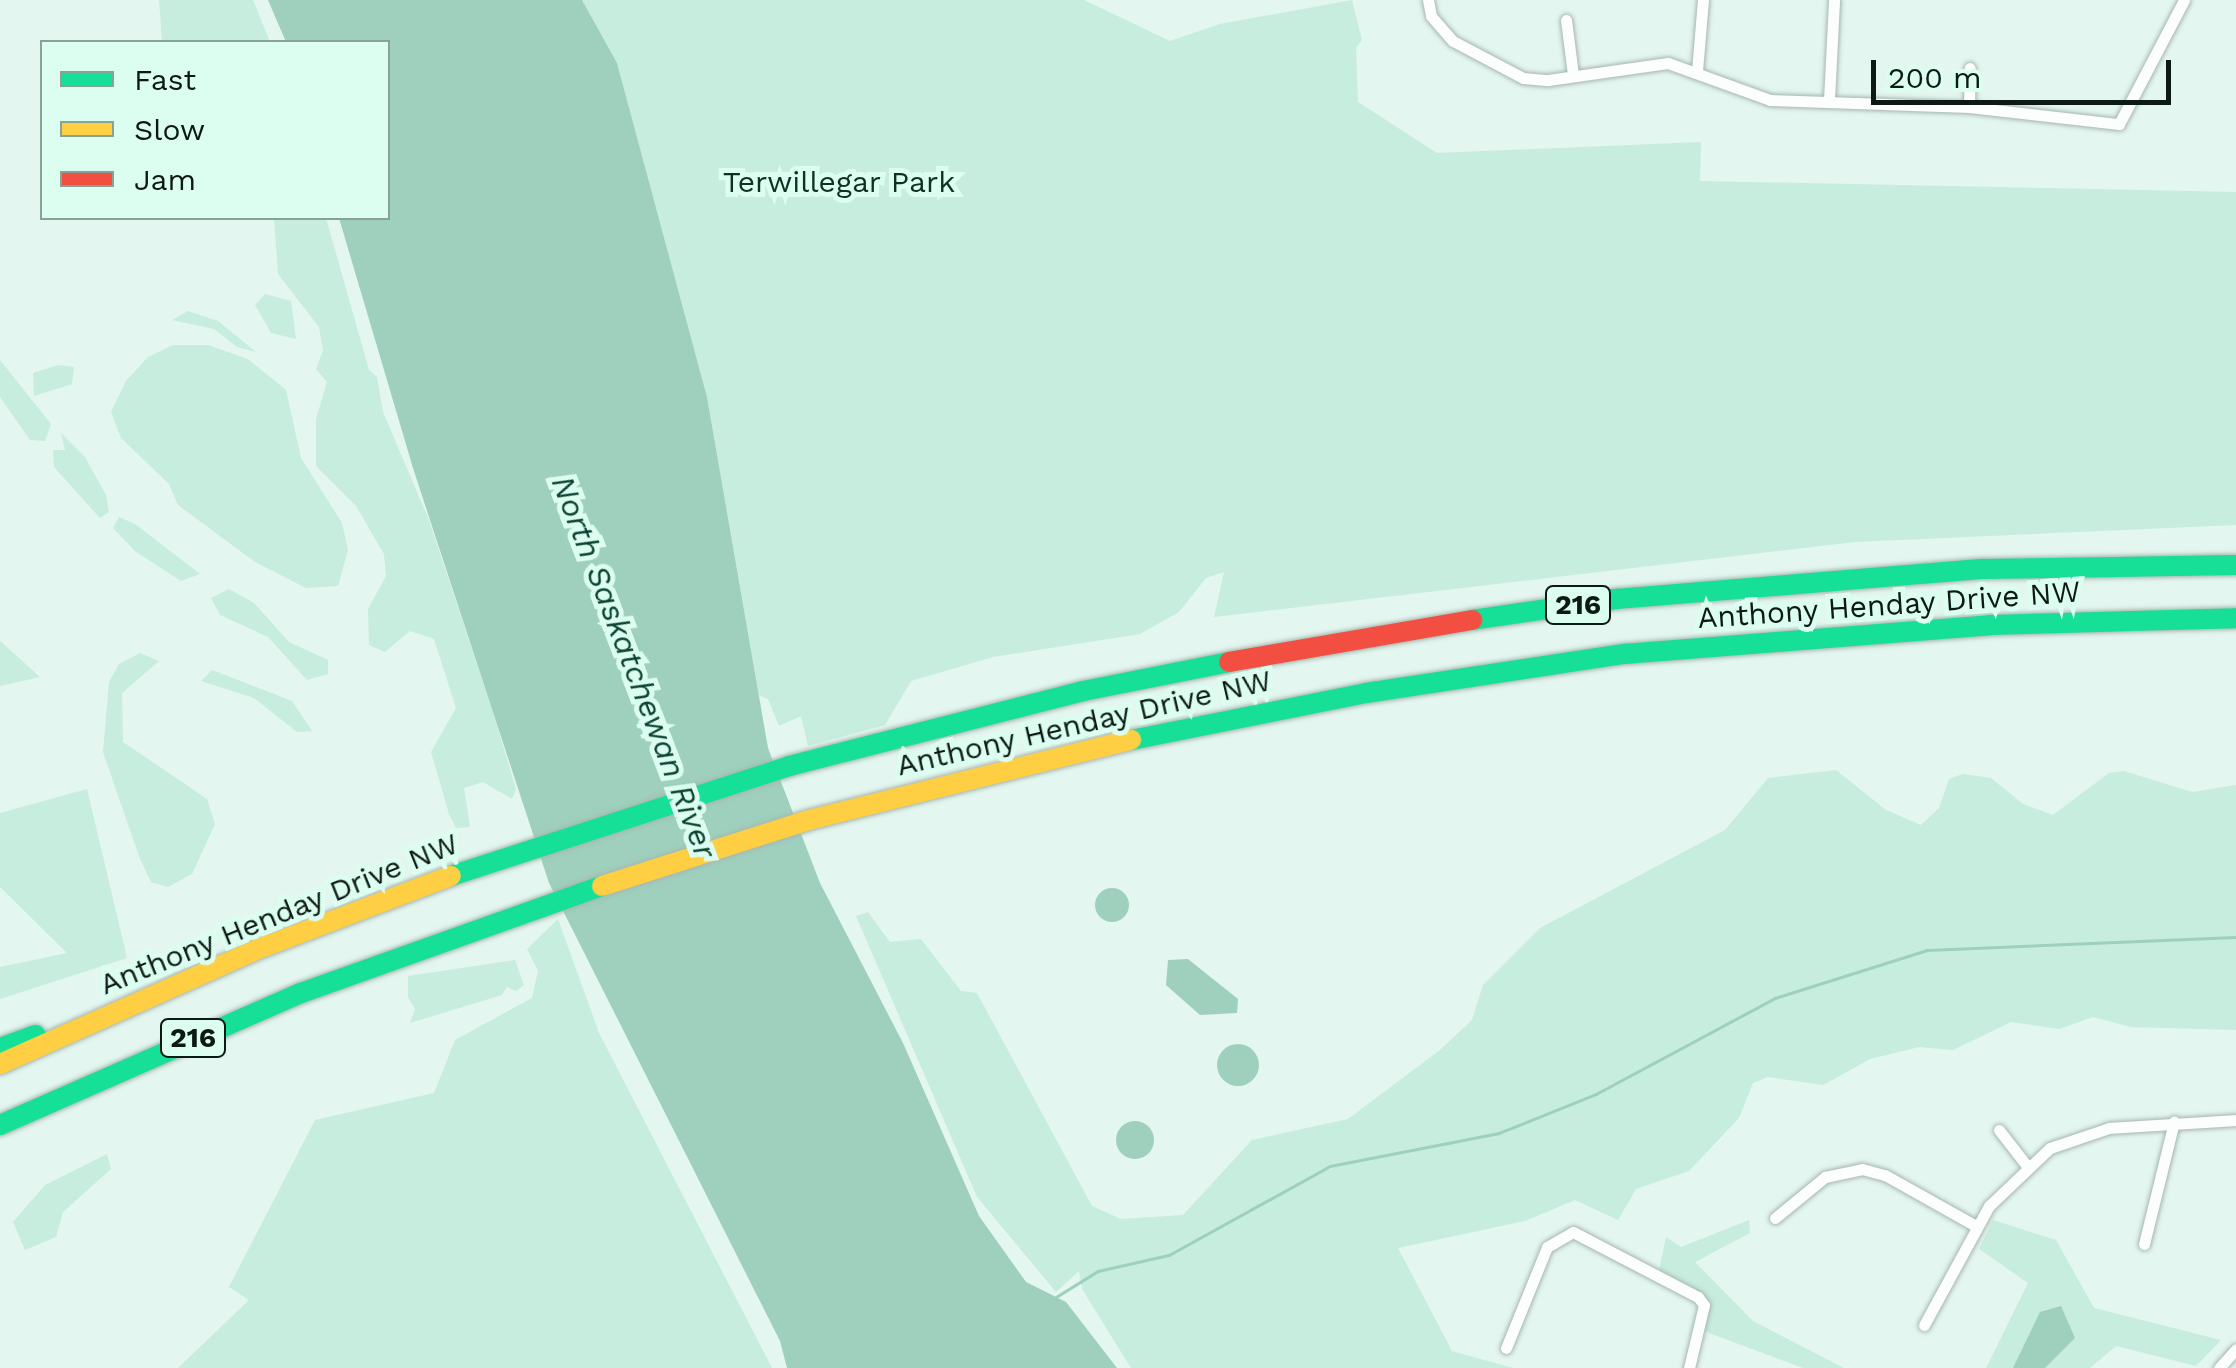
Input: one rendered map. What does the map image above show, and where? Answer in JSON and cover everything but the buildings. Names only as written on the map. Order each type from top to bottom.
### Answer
[{"type":"highway","name":"Anthony Henday Drive NW","points":[[0,1064],[372,906],[647,809],[931,728],[1356,637],[1616,600],[1984,569],[2236,565]]},
{"type":"highway","name":"Anthony Henday Drive NW","points":[[0,1125],[189,1040],[389,960],[670,861],[951,782],[1229,718],[1624,654],[1990,624],[2236,618]]},
{"type":"highway","points":[[0,1048],[101,1018]]},
{"type":"street","points":[[1428,0],[1431,16],[1472,56],[1524,78],[1668,63],[1756,97],[1969,108],[2118,124],[2184,0]]},
{"type":"street","points":[[1697,71],[1703,0]]},
{"type":"street","points":[[1829,100],[1834,0]]},
{"type":"street","points":[[1566,20],[1573,74]]},
{"type":"street","points":[[1969,108],[1970,68]]},
{"type":"street","points":[[1924,1325],[1976,1226],[2026,1166],[2078,1136],[2174,1122],[2236,1120]]},
{"type":"street","points":[[2144,1244],[2174,1122]]},
{"type":"street","points":[[1999,1130],[2026,1166]]},
{"type":"street","points":[[1775,1218],[1825,1178],[1862,1169],[1885,1175],[1976,1226]]},
{"type":"street","points":[[1506,1348],[1547,1247],[1559,1236],[1574,1232],[1704,1305],[1689,1368]]},
{"type":"street","points":[[2219,1368],[2235,1353]]},
{"type":"green space","points":[[159,0],[253,0],[269,40],[162,40]]},
{"type":"green space","name":"Terwillegar Park","points":[[582,0],[1084,0],[1170,41],[1220,24],[1352,0],[1362,40],[1356,48],[1358,102],[1437,153],[1701,142],[1700,181],[2236,192],[2236,525],[1855,542],[1214,617],[1224,572],[1206,578],[1179,612],[1140,634],[993,657],[911,681],[885,725],[808,746],[801,716],[779,726],[768,699],[759,695],[707,397],[617,63]]},
{"type":"green space","points":[[274,220],[327,220],[369,370],[377,377],[383,412],[429,520],[516,789],[512,799],[483,782],[464,788],[470,827],[456,828],[431,752],[456,708],[434,639],[410,631],[385,652],[369,645],[368,609],[386,576],[384,554],[356,506],[316,466],[316,419],[327,382],[316,369],[323,350],[319,327],[278,274]]},
{"type":"green space","points":[[265,294],[291,301],[296,339],[271,333],[255,305]]},
{"type":"green space","points":[[188,311],[218,321],[256,352],[237,347],[214,329],[172,320]]},
{"type":"green space","points":[[173,345],[208,345],[248,359],[286,390],[301,458],[342,523],[348,550],[338,586],[306,588],[255,562],[178,505],[169,484],[121,438],[111,412],[126,381],[148,357]]},
{"type":"green space","points":[[0,360],[51,424],[45,441],[30,440],[0,397]]},
{"type":"green space","points":[[58,365],[74,367],[72,384],[34,396],[33,373]]},
{"type":"green space","points":[[61,433],[85,457],[106,495],[109,512],[100,518],[54,467],[53,450],[65,450]]},
{"type":"green space","points":[[119,517],[135,524],[200,574],[181,581],[136,552],[113,528]]},
{"type":"green space","points":[[229,589],[254,603],[289,642],[328,660],[328,674],[307,680],[268,637],[220,615],[211,598]]},
{"type":"green space","points":[[0,641],[40,677],[0,686]]},
{"type":"green space","points":[[140,653],[159,661],[122,693],[123,742],[207,799],[215,824],[192,874],[168,887],[151,882],[103,752],[109,682],[119,664]]},
{"type":"green space","points":[[212,670],[292,701],[312,731],[297,732],[254,698],[201,681]]},
{"type":"green space","points":[[1836,770],[1886,810],[1921,825],[1939,808],[1949,779],[1963,774],[1991,778],[2023,804],[2053,815],[2109,773],[2124,771],[2192,792],[2236,785],[2236,1030],[2131,1027],[2093,1017],[2059,1029],[2011,1022],[1953,1050],[1919,1047],[1870,1059],[1823,1085],[1768,1077],[1753,1083],[1739,1118],[1689,1171],[1636,1189],[1618,1220],[1575,1200],[1525,1221],[1398,1248],[1452,1351],[1513,1368],[1131,1368],[1082,1289],[1079,1271],[1056,1292],[977,1197],[856,916],[868,912],[890,942],[921,939],[961,991],[977,993],[1092,1206],[1121,1219],[1183,1215],[1252,1140],[1348,1119],[1440,1050],[1472,1020],[1483,985],[1540,928],[1725,830],[1768,778]]},
{"type":"green space","points":[[87,789],[127,958],[0,999],[0,967],[67,953],[0,887],[0,813]]},
{"type":"green space","points":[[558,919],[599,1033],[772,1368],[178,1368],[249,1300],[229,1287],[315,1120],[434,1093],[455,1040],[532,998],[538,971],[527,949]]},
{"type":"green space","points":[[515,960],[524,985],[516,991],[507,987],[502,995],[410,1023],[415,1009],[408,997],[408,976]]},
{"type":"green space","points":[[107,1154],[111,1169],[63,1212],[56,1237],[25,1250],[13,1222],[45,1185]]},
{"type":"green space","points":[[1749,1220],[1750,1233],[1695,1262],[1753,1321],[1844,1368],[1803,1368],[1701,1330],[1700,1292],[1659,1270],[1666,1237],[1681,1247]]},
{"type":"green space","points":[[1993,1220],[2056,1240],[2094,1308],[2221,1340],[2196,1366],[2116,1346],[2090,1368],[1986,1368],[2028,1283],[1979,1249]]},
{"type":"water","name":"North Saskatchewan River","points":[[268,0],[582,0],[617,63],[707,397],[768,748],[820,883],[903,1043],[979,1216],[1026,1282],[1066,1302],[1117,1368],[787,1368],[780,1341],[549,883],[413,468],[340,220],[390,220],[390,40],[285,40]]},
{"type":"water","points":[[1112,888],[1124,893],[1129,905],[1124,917],[1112,922],[1100,917],[1095,905],[1100,893]]},
{"type":"water","points":[[1188,959],[1238,999],[1237,1013],[1200,1015],[1166,985],[1168,960]]},
{"type":"water","points":[[1238,1044],[1253,1050],[1259,1065],[1253,1080],[1238,1086],[1223,1080],[1217,1065],[1223,1050]]},
{"type":"water","points":[[1135,1121],[1148,1127],[1154,1140],[1148,1153],[1135,1159],[1122,1153],[1116,1140],[1122,1127]]},
{"type":"water","points":[[2061,1306],[2075,1338],[2045,1368],[2013,1368],[2040,1312]]},
{"type":"waterway","points":[[1056,1297],[1098,1271],[1169,1255],[1330,1166],[1499,1133],[1596,1094],[1775,998],[1927,950],[2236,937]]},
{"type":"traffic: fast","points":[[1472,620],[1616,599],[1984,569],[2236,565]]},
{"type":"traffic: fast","points":[[1131,740],[1366,693],[1624,654],[1990,625],[2236,618]]},
{"type":"traffic: fast","points":[[451,876],[789,766],[1083,691],[1229,662]]},
{"type":"traffic: fast","points":[[0,1125],[301,993],[602,886]]},
{"type":"traffic: fast","points":[[0,1048],[36,1035]]},
{"type":"traffic: slow","points":[[602,886],[809,820],[1131,740]]},
{"type":"traffic: slow","points":[[0,1064],[261,948],[451,876]]},
{"type":"traffic: jam","points":[[1229,662],[1472,620]]}]
